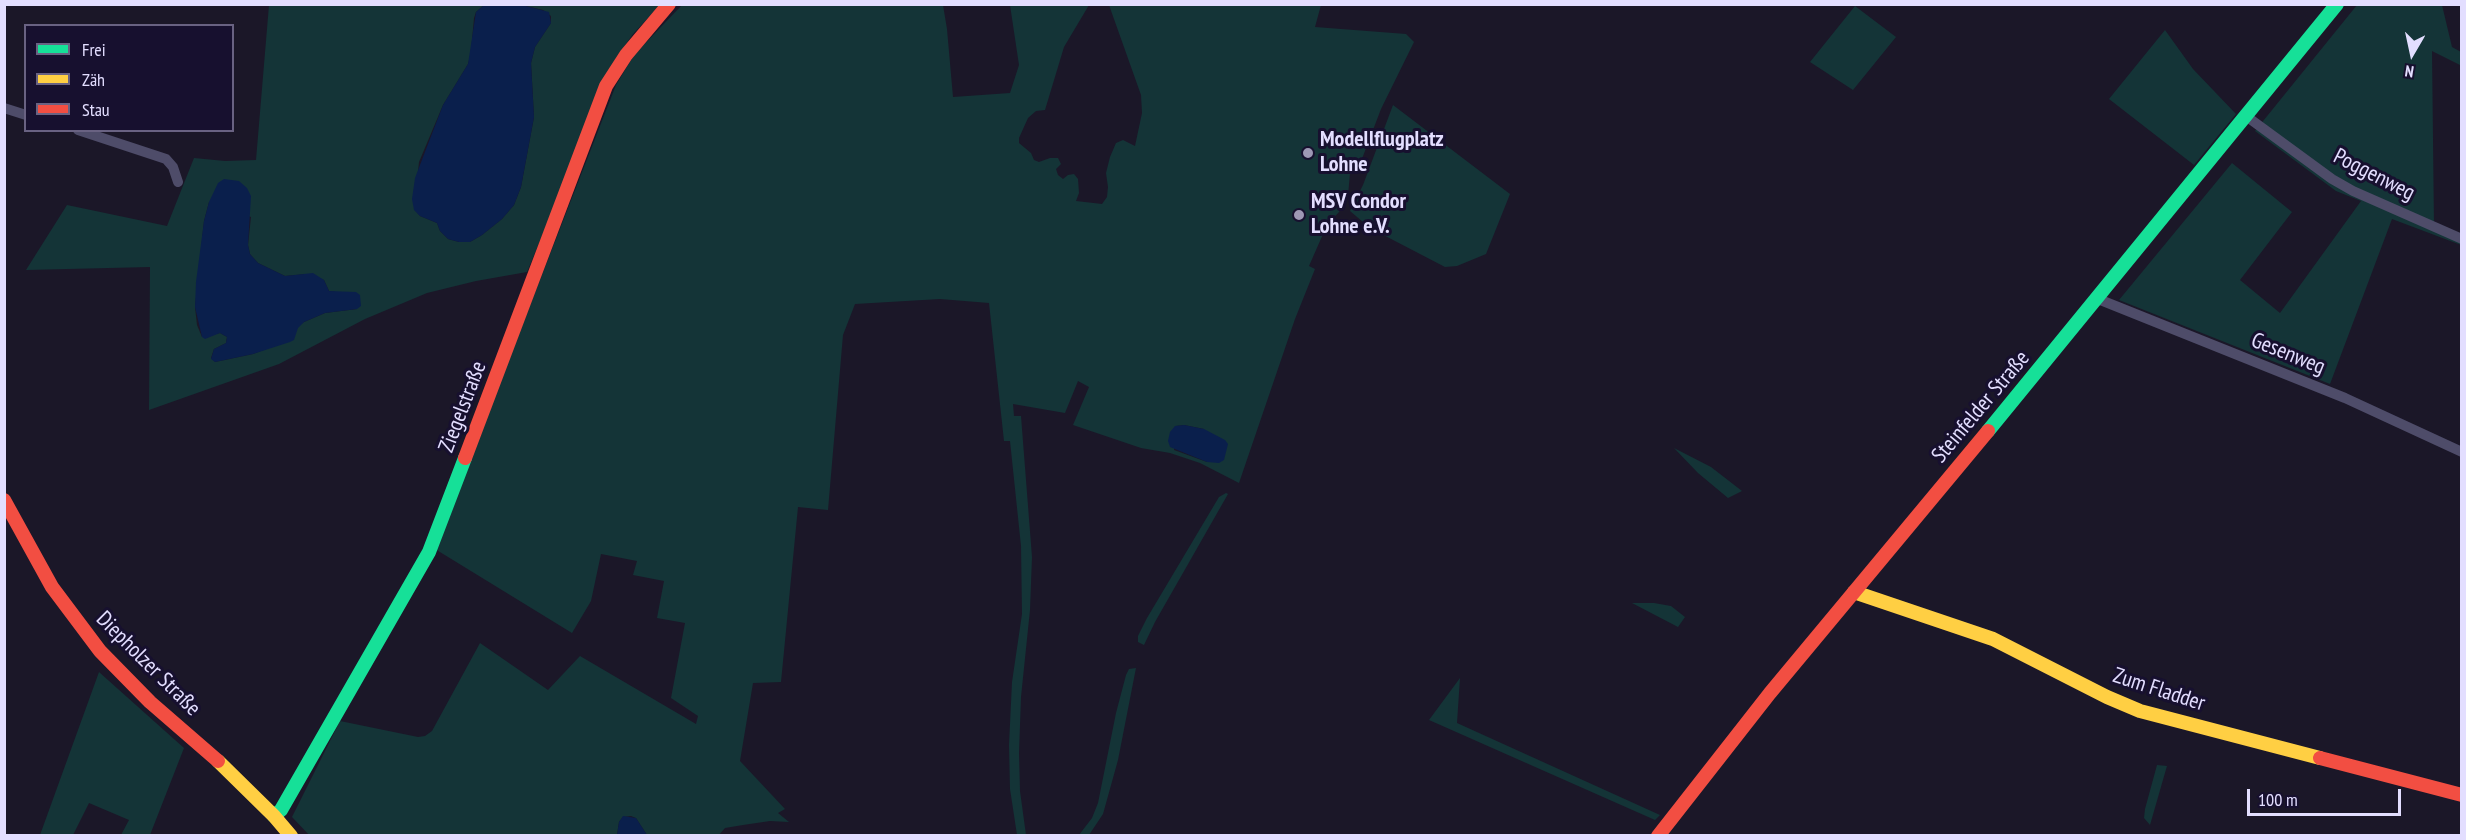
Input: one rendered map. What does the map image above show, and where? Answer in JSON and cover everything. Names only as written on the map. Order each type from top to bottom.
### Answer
[{"type":"street","name":"Ziegelstraße","points":[[274,816],[281,810],[429,552],[606,86],[626,55],[669,4]]},
{"type":"street","name":"Steinfelder Straße","points":[[1658,836],[1770,693],[2098,299],[2337,4]]},
{"type":"street","points":[[4,108],[24,114]]},
{"type":"street","name":"Poggenweg","points":[[2246,116],[2332,179],[2353,191],[2462,239]]},
{"type":"street","points":[[84,132],[166,159],[173,168],[178,182]]},
{"type":"street","name":"Gesenweg","points":[[2098,299],[2345,398],[2462,453]]},
{"type":"street","name":"Diepholzer Straße","points":[[4,500],[52,587],[100,651],[150,702],[232,773],[291,836]]},
{"type":"street","name":"Zum Fladder","points":[[1854,592],[1993,639],[2107,697],[2140,711],[2462,795]]},
{"type":"green space","points":[[269,5],[484,5],[476,12],[474,18],[468,64],[443,105],[419,162],[414,209],[420,216],[437,223],[440,231],[448,239],[470,242],[502,219],[514,205],[521,187],[534,117],[531,63],[535,47],[551,23],[551,16],[543,10],[522,5],[660,5],[633,34],[616,58],[527,272],[427,293],[365,319],[279,364],[149,410],[150,267],[26,270],[67,205],[167,226],[194,158],[225,161],[256,160]],"holes":[[[209,202],[251,217],[248,245],[250,254],[258,263],[285,276],[307,274],[324,280],[329,291],[335,292],[357,309],[325,313],[304,322],[266,349],[215,362],[211,358],[214,349],[226,343],[227,337],[220,333],[202,337],[197,325],[195,307],[204,221]]]},
{"type":"green space","points":[[682,5],[943,5],[953,97],[1010,93],[1019,65],[1010,5],[1089,5],[1064,47],[1045,110],[1036,111],[1028,118],[1019,143],[1031,153],[1034,160],[1039,162],[1058,158],[1061,164],[1056,169],[1058,175],[1063,179],[1074,174],[1078,179],[1079,193],[1076,201],[1102,204],[1107,197],[1106,173],[1116,143],[1123,140],[1135,146],[1142,113],[1141,95],[1109,5],[1321,5],[1315,27],[1406,34],[1414,42],[1381,109],[1360,164],[1350,173],[1348,196],[1339,212],[1327,225],[1309,266],[1315,269],[1295,319],[1239,483],[1200,463],[1170,453],[1141,448],[1073,425],[1089,387],[1078,381],[1065,413],[1013,404],[1014,416],[1021,416],[1032,557],[1019,753],[1020,791],[1026,835],[1017,835],[1010,789],[1009,745],[1012,682],[1022,614],[1021,546],[1010,441],[1004,441],[989,303],[940,299],[855,304],[843,335],[828,510],[798,507],[781,682],[753,683],[740,761],[785,809],[778,813],[789,822],[770,821],[725,828],[718,836],[647,835],[636,818],[631,816],[623,817],[619,822],[617,835],[310,836],[292,817],[340,721],[418,737],[425,736],[432,731],[480,643],[548,690],[580,656],[696,724],[698,716],[671,698],[685,623],[657,618],[664,581],[633,575],[637,561],[601,554],[591,601],[572,633],[435,549],[616,85],[634,55]],"holes":[[[1184,425],[1204,429],[1207,462],[1174,450],[1176,426]]]},
{"type":"green space","points":[[2357,5],[2442,5],[2452,47],[2461,52],[2462,66],[2432,51],[2434,226],[2461,239],[2461,245],[2392,219],[2330,384],[2119,300],[2232,163],[2292,212],[2240,280],[2280,313],[2361,201],[2336,191],[2255,131]]},
{"type":"green space","points":[[1855,6],[1896,37],[1853,90],[1810,62]]},
{"type":"green space","points":[[2165,30],[2193,69],[2236,114],[2194,165],[2109,99]]},
{"type":"green space","points":[[1393,105],[1510,194],[1486,254],[1457,266],[1445,267],[1370,228],[1350,211],[1363,185]]},
{"type":"green space","points":[[1674,448],[1711,467],[1742,491],[1728,498],[1698,473]]},
{"type":"green space","points":[[1228,494],[1144,645],[1138,642],[1138,636],[1147,618],[1219,497]]},
{"type":"green space","points":[[1632,603],[1671,606],[1685,617],[1678,627]]},
{"type":"green space","points":[[1136,668],[1118,760],[1103,814],[1089,835],[1079,835],[1092,818],[1098,803],[1126,675],[1129,669]]},
{"type":"green space","points":[[99,672],[184,748],[150,835],[121,835],[129,820],[89,803],[73,835],[40,835]]},
{"type":"green space","points":[[1460,678],[1457,723],[1660,815],[1655,820],[1429,720]]},
{"type":"green space","points":[[2157,765],[2167,766],[2150,825],[2144,818],[2145,809]]},
{"type":"water","points":[[484,5],[522,5],[549,12],[551,23],[535,47],[531,63],[534,117],[521,187],[514,205],[502,219],[482,235],[470,242],[448,239],[440,231],[437,223],[420,216],[414,210],[412,199],[415,178],[443,105],[468,64],[476,12]]},
{"type":"water","points":[[224,179],[239,181],[247,188],[251,196],[248,245],[250,254],[258,263],[285,276],[313,273],[324,280],[329,291],[356,292],[360,295],[361,306],[357,309],[325,313],[304,322],[298,328],[294,340],[290,342],[253,354],[215,362],[211,359],[214,349],[226,343],[227,337],[220,333],[205,339],[202,337],[195,307],[196,282],[204,221],[209,202],[218,183]]},
{"type":"water","points":[[1184,425],[1204,429],[1225,440],[1228,444],[1224,460],[1219,463],[1207,462],[1170,447],[1168,441],[1170,432],[1175,426]]},
{"type":"water","points":[[623,816],[636,818],[647,835],[617,835],[619,822]]},
{"type":"traffic: fast","points":[[1988,431],[2337,4]]},
{"type":"traffic: fast","points":[[274,816],[281,810],[429,552],[465,458]]},
{"type":"traffic: slow","points":[[1854,592],[1993,639],[2107,697],[2140,711],[2320,758]]},
{"type":"traffic: slow","points":[[218,761],[291,836]]},
{"type":"traffic: jam","points":[[465,458],[606,86],[626,55],[669,4]]},
{"type":"traffic: jam","points":[[1658,836],[1770,693],[1988,431]]},
{"type":"traffic: jam","points":[[4,500],[52,587],[100,651],[150,702],[218,761]]},
{"type":"traffic: jam","points":[[2320,758],[2462,795]]},
{"type":"place","name":"Modellflugplatz Lohne","points":[[1308,153]]},
{"type":"place","name":"MSV Condor Lohne e.V.","points":[[1299,215]]}]
